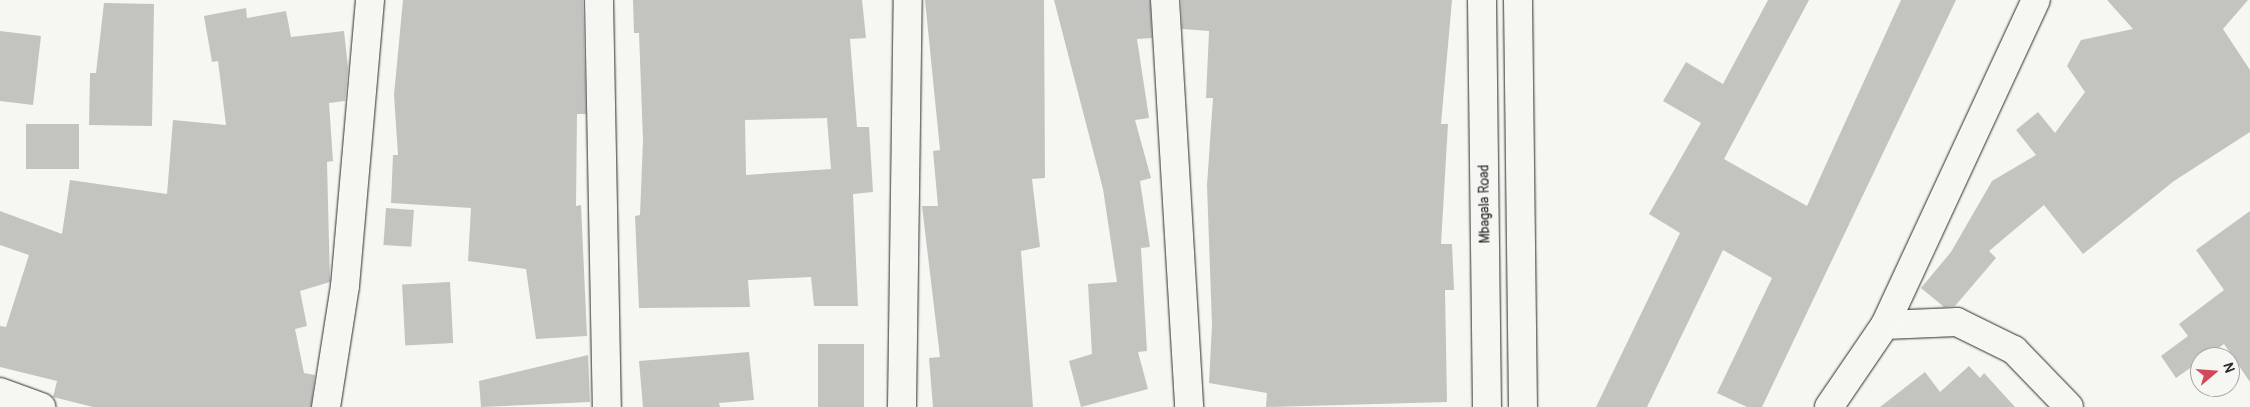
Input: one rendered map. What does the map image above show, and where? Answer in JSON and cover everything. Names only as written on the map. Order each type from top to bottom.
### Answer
[{"type":"street","points":[[326,407],[346,286],[370,0]]},
{"type":"street","points":[[599,0],[607,407]]},
{"type":"street","points":[[902,407],[908,0]]},
{"type":"street","points":[[1165,0],[1190,407]]},
{"type":"street","name":"Mbagala Road","points":[[1482,0],[1487,407]]},
{"type":"street","points":[[1518,0],[1523,407]]},
{"type":"street","points":[[1829,407],[1885,325],[2036,0]]},
{"type":"street","points":[[1885,325],[1957,322],[2014,350],[2069,407]]},
{"type":"building","points":[[403,0],[583,0],[586,114],[577,114],[576,206],[581,205],[587,336],[536,339],[526,269],[468,261],[471,208],[391,203],[393,155],[398,155],[394,95]]},
{"type":"building","points":[[633,0],[862,0],[866,38],[850,39],[857,127],[869,127],[873,192],[853,194],[858,306],[814,306],[811,277],[748,280],[750,307],[639,308],[635,216],[640,215],[643,140],[639,33],[634,33]],"holes":[[[827,118],[831,169],[746,175],[745,120]]]},
{"type":"building","points":[[925,0],[1044,0],[1045,178],[1032,179],[1040,247],[1021,251],[1033,407],[933,407],[929,358],[940,357],[922,206],[938,206],[933,151],[940,150]]},
{"type":"building","points":[[1054,0],[1150,0],[1152,38],[1137,39],[1149,118],[1135,120],[1151,178],[1140,181],[1150,247],[1141,248],[1147,351],[1138,352],[1148,389],[1081,407],[1069,361],[1092,354],[1088,284],[1117,282],[1103,189]]},
{"type":"building","points":[[1181,0],[1452,0],[1441,124],[1448,124],[1441,244],[1452,244],[1454,290],[1445,290],[1447,402],[1266,407],[1267,393],[1209,383],[1212,325],[1207,185],[1213,98],[1206,98],[1209,31],[1182,29]]},
{"type":"building","points":[[1768,0],[1809,0],[1724,159],[1807,206],[1901,0],[1956,0],[1762,407],[1747,407],[1717,393],[1772,278],[1723,250],[1647,407],[1596,407],[1680,233],[1649,214],[1701,123],[1663,101],[1686,62],[1723,84]]},
{"type":"building","points":[[2107,0],[2248,0],[2223,29],[2250,70],[2250,132],[2174,181],[2083,254],[2044,205],[1989,251],[1996,258],[1955,306],[1944,307],[1921,288],[1951,252],[1992,181],[2036,155],[2016,130],[2038,112],[2055,133],[2085,92],[2067,66],[2081,40],[2133,29]]},
{"type":"building","points":[[104,3],[154,4],[152,126],[89,125],[90,73],[96,73]]},
{"type":"building","points":[[246,8],[247,18],[286,11],[291,37],[344,31],[348,68],[345,101],[329,103],[333,161],[327,162],[330,282],[300,291],[307,326],[295,329],[304,373],[315,375],[311,407],[93,407],[53,397],[57,381],[0,367],[0,326],[6,327],[29,255],[0,245],[0,211],[62,234],[70,180],[167,194],[173,120],[226,125],[218,61],[212,62],[204,16]]},
{"type":"building","points":[[0,31],[41,36],[33,105],[0,101]]},
{"type":"building","points":[[26,124],[79,124],[79,169],[26,169]]},
{"type":"building","points":[[386,208],[414,210],[411,247],[383,245]]},
{"type":"building","points":[[2250,211],[2250,382],[2240,367],[2240,347],[2226,347],[2224,344],[2220,347],[2190,347],[2190,368],[2176,378],[2161,356],[2188,336],[2179,324],[2224,290],[2196,250]]},
{"type":"building","points":[[450,282],[453,343],[405,345],[402,285]]},
{"type":"building","points":[[818,344],[864,344],[864,407],[818,407]]},
{"type":"building","points":[[749,352],[754,400],[719,403],[720,407],[643,407],[639,361]]},
{"type":"building","points":[[588,355],[590,402],[481,407],[479,381]]},
{"type":"building","points":[[1969,366],[1980,378],[1984,373],[2015,407],[1880,407],[1925,372],[1940,392]]}]
